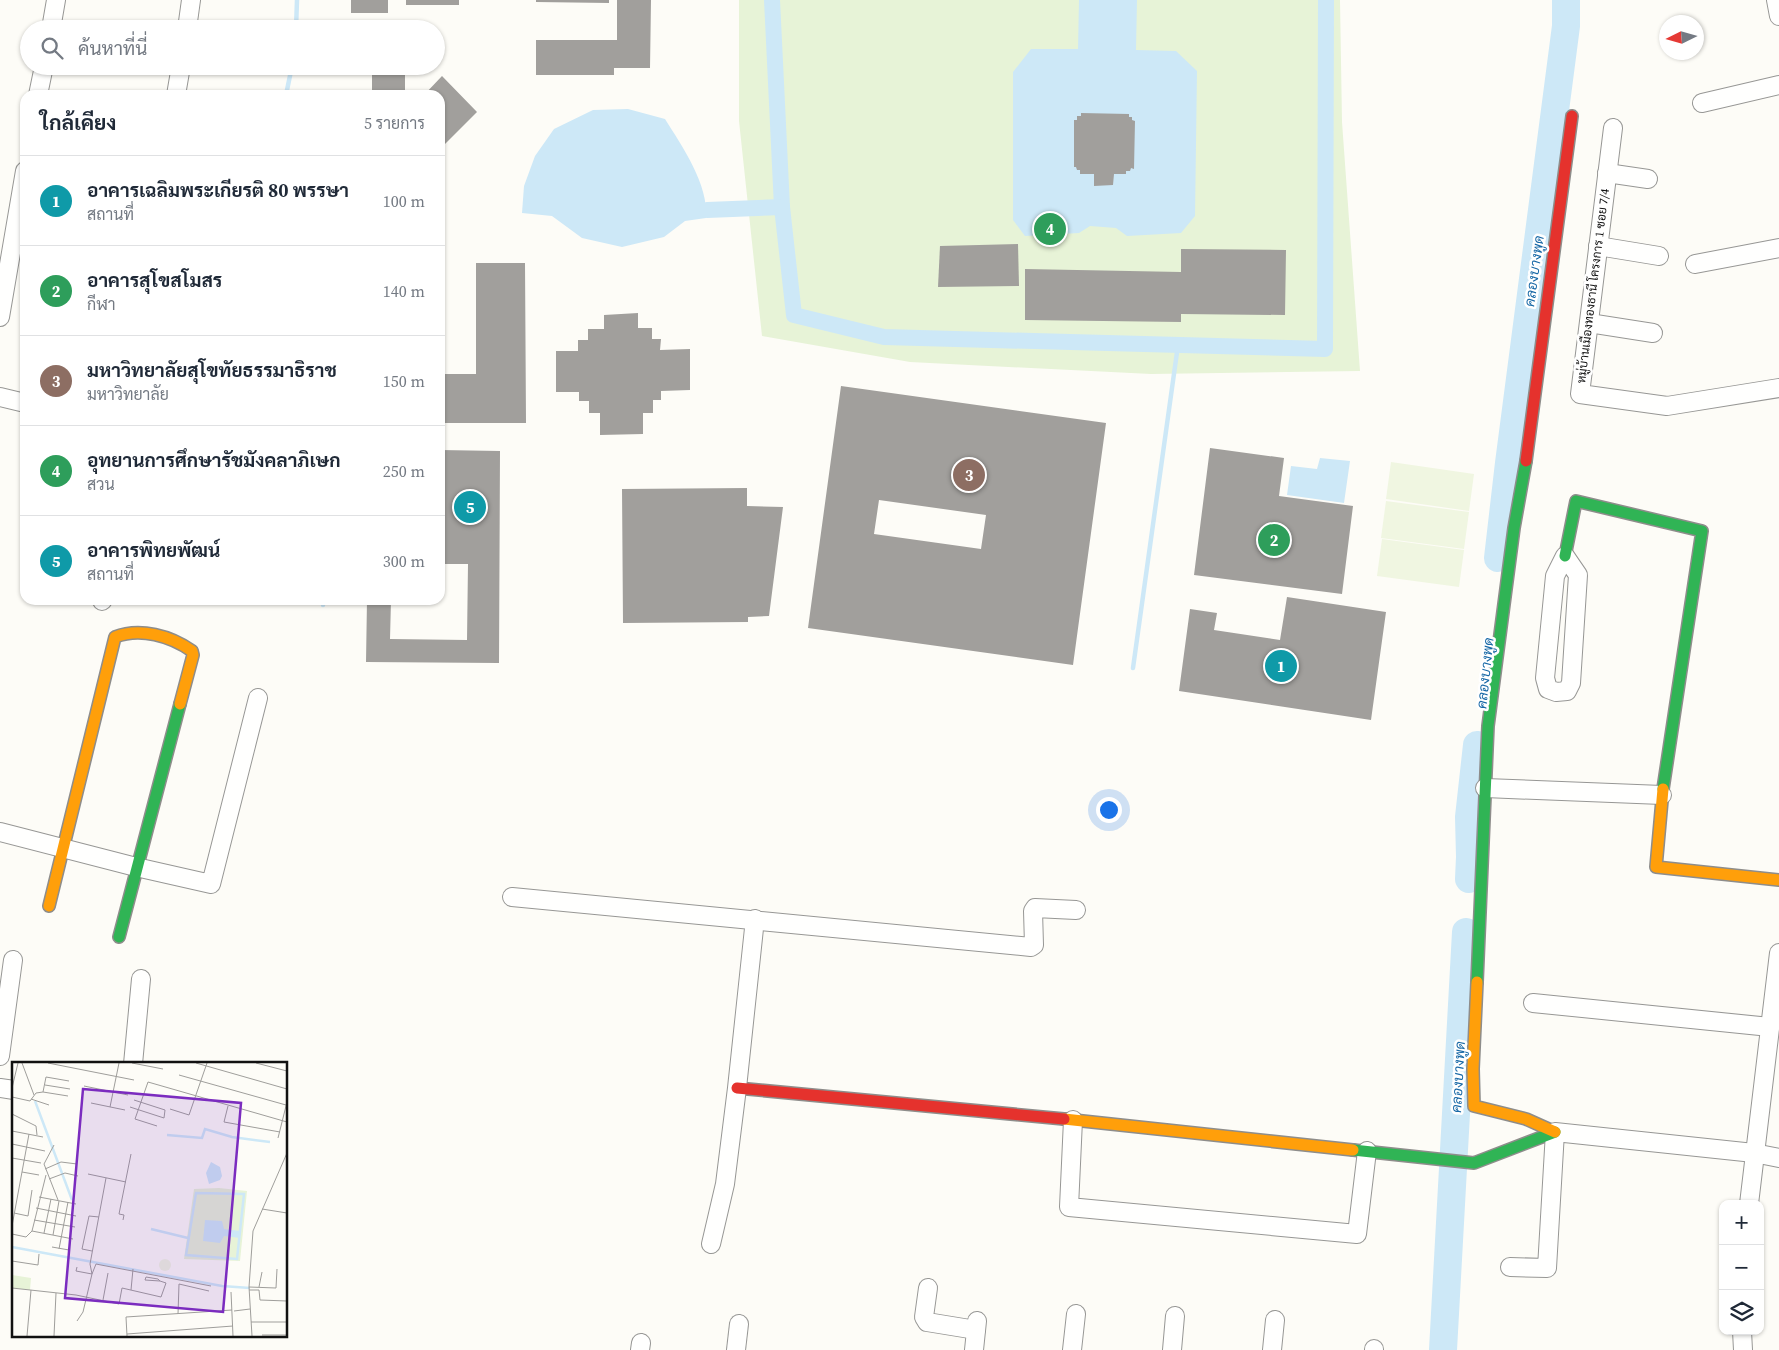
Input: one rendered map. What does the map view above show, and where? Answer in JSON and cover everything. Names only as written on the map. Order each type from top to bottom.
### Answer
[{"type":"street","points":[[53,20],[56,0]]},
{"type":"street","points":[[188,20],[191,0]]},
{"type":"street","points":[[1776,0],[1779,16]]},
{"type":"street","points":[[39,90],[42,75]]},
{"type":"street","points":[[177,90],[179,75]]},
{"type":"street","points":[[1702,103],[1779,84]]},
{"type":"street","points":[[1555,1132],[1546,1126],[1526,1119],[1474,1106],[1473,1069],[1488,726],[1572,116]]},
{"type":"street","name":"หมู่บ้านเมืองทองธานี โครงการ 1 ซอย 7/4","points":[[1613,128],[1580,394],[1667,406],[1779,388]]},
{"type":"street","points":[[1607,173],[1648,179]]},
{"type":"street","points":[[0,317],[20,201]]},
{"type":"street","points":[[1598,246],[1659,256]]},
{"type":"street","points":[[1695,264],[1779,248]]},
{"type":"street","points":[[1589,323],[1653,333]]},
{"type":"street","points":[[0,397],[20,402]]},
{"type":"street","points":[[1565,556],[1578,575],[1570,683],[1567,691],[1556,692],[1548,689],[1545,678],[1555,576],[1565,556],[1576,501],[1702,531],[1662,795],[1656,867],[1779,880]]},
{"type":"street","points":[[49,906],[115,637],[125,632],[161,637],[186,646],[192,651],[193,655],[119,937]]},
{"type":"street","points":[[0,832],[211,884],[258,698]]},
{"type":"street","points":[[1485,788],[1662,795]]},
{"type":"street","points":[[512,897],[1031,947],[1034,945],[1033,911],[1035,908],[1076,910]]},
{"type":"street","points":[[712,1244],[725,1184],[755,919]]},
{"type":"street","points":[[1749,1200],[1779,953]]},
{"type":"street","points":[[0,1056],[13,960]]},
{"type":"street","points":[[133,1062],[141,979]]},
{"type":"street","points":[[1533,1003],[1770,1027]]},
{"type":"street","points":[[737,1088],[1073,1120],[1474,1163],[1555,1132],[1754,1153],[1779,1158]]},
{"type":"street","points":[[1073,1120],[1069,1207],[1357,1234],[1367,1151]]},
{"type":"street","points":[[1510,1267],[1547,1268],[1555,1132]]},
{"type":"street","points":[[928,1288],[924,1317],[927,1322],[977,1325],[974,1350]]},
{"type":"street","points":[[1072,1350],[1076,1314]]},
{"type":"street","points":[[1172,1350],[1175,1316]]},
{"type":"street","points":[[1272,1350],[1275,1320]]},
{"type":"street","points":[[736,1350],[739,1324]]},
{"type":"street","points":[[1742,1335],[1743,1350]]},
{"type":"green space","points":[[739,0],[1340,0],[1342,122],[1360,371],[1151,374],[910,362],[762,336],[739,121]]},
{"type":"green space","points":[[1391,462],[1474,474],[1469,511],[1386,499]]},
{"type":"green space","points":[[1386,501],[1469,512],[1464,549],[1381,538]]},
{"type":"green space","points":[[1382,539],[1464,550],[1459,587],[1377,576]]},
{"type":"water","points":[[1079,0],[1137,0],[1136,50],[1176,51],[1197,71],[1195,216],[1181,233],[1127,236],[1116,228],[1090,226],[1079,233],[1025,236],[1013,220],[1013,72],[1031,49],[1078,49]]},
{"type":"water","points":[[628,109],[665,119],[686,153],[699,179],[706,205],[706,218],[685,221],[664,237],[622,247],[582,238],[552,216],[522,213],[524,186],[535,156],[554,129],[593,110]]},
{"type":"water","points":[[1320,458],[1350,461],[1344,503],[1287,495],[1291,466],[1317,469]]},
{"type":"building","points":[[351,0],[388,0],[388,13],[351,13]]},
{"type":"building","points":[[406,0],[459,0],[459,5],[406,5]]},
{"type":"building","points":[[536,0],[609,0],[609,3],[536,2]]},
{"type":"building","points":[[617,0],[651,0],[650,68],[614,68],[614,75],[536,75],[536,40],[617,40]]},
{"type":"building","points":[[372,75],[405,75],[405,90],[372,90]]},
{"type":"building","points":[[442,76],[477,112],[445,144],[445,90],[429,90]]},
{"type":"building","points":[[1081,113],[1129,114],[1129,117],[1132,117],[1132,120],[1135,121],[1134,169],[1131,168],[1130,171],[1126,171],[1126,174],[1114,174],[1113,185],[1094,186],[1094,174],[1080,174],[1080,170],[1074,167],[1074,120],[1077,120],[1077,116],[1081,116]]},
{"type":"building","points":[[1018,244],[1019,286],[938,287],[940,246]]},
{"type":"building","points":[[1181,249],[1286,250],[1285,315],[1181,314],[1181,322],[1025,320],[1025,269],[1181,272]]},
{"type":"building","points":[[476,263],[525,263],[526,423],[445,423],[445,374],[476,374]]},
{"type":"building","points":[[638,313],[638,328],[652,328],[652,339],[661,339],[660,350],[690,349],[690,390],[661,391],[661,400],[653,400],[653,413],[643,413],[643,434],[600,435],[600,413],[589,413],[589,401],[579,401],[579,392],[556,392],[556,351],[578,351],[578,340],[588,340],[588,329],[604,329],[604,315]]},
{"type":"building","points":[[841,386],[1106,423],[1073,665],[808,628]],"holes":[[[879,500],[986,515],[981,549],[874,534]]]},
{"type":"building","points":[[1210,448],[1284,458],[1279,496],[1353,506],[1342,594],[1194,575]]},
{"type":"building","points":[[445,450],[500,451],[499,663],[366,662],[367,605],[391,605],[390,639],[467,640],[468,564],[445,564]]},
{"type":"building","points":[[747,488],[747,506],[783,507],[769,616],[748,617],[748,622],[623,623],[622,489]]},
{"type":"building","points":[[1287,597],[1386,612],[1371,720],[1179,691],[1190,609],[1217,613],[1214,630],[1280,640]]},
{"type":"waterway","points":[[296,20],[297,0]]},
{"type":"waterway","points":[[772,0],[782,207],[794,315],[884,337],[1325,349],[1326,0]]},
{"type":"waterway","name":"คลองบางพูด","points":[[1498,558],[1566,26],[1566,0]]},
{"type":"waterway","points":[[287,90],[290,75]]},
{"type":"waterway","points":[[707,210],[782,207]]},
{"type":"waterway","points":[[1133,668],[1178,345]]},
{"type":"waterway","name":"คลองบางพูด","points":[[1469,879],[1469,817],[1477,745]]},
{"type":"waterway","name":"คลองบางพูด","points":[[1443,1350],[1466,932]]},
{"type":"traffic: fast","points":[[1477,982],[1488,726],[1514,528],[1526,461]]},
{"type":"traffic: fast","points":[[1565,556],[1576,501],[1702,531],[1663,789]]},
{"type":"traffic: fast","points":[[119,937],[180,704]]},
{"type":"traffic: fast","points":[[1353,1150],[1474,1163],[1555,1132]]},
{"type":"traffic: slow","points":[[49,906],[115,637],[125,634],[145,633],[165,637],[192,651],[193,655],[180,704]]},
{"type":"traffic: slow","points":[[1663,789],[1656,867],[1779,880]]},
{"type":"traffic: slow","points":[[1477,982],[1473,1069],[1474,1106],[1526,1119],[1555,1132]]},
{"type":"traffic: slow","points":[[1064,1119],[1353,1150]]},
{"type":"traffic: jam","points":[[1526,461],[1572,116]]},
{"type":"traffic: jam","points":[[737,1088],[1064,1119]]},
{"type":"place","name":"อุทยานการศึกษารัชมังคลาภิเษก","points":[[1050,229]]},
{"type":"place","name":"มหาวิทยาลัยสุโขทัยธรรมาธิราช","points":[[969,475]]},
{"type":"place","name":"อาคารพิทยพัฒน์","points":[[470,507]]},
{"type":"place","name":"อาคารสุโขสโมสร","points":[[1274,540]]},
{"type":"place","name":"อาคารเฉลิมพระเกียรติ 80 พรรษา","points":[[1281,666]]}]
